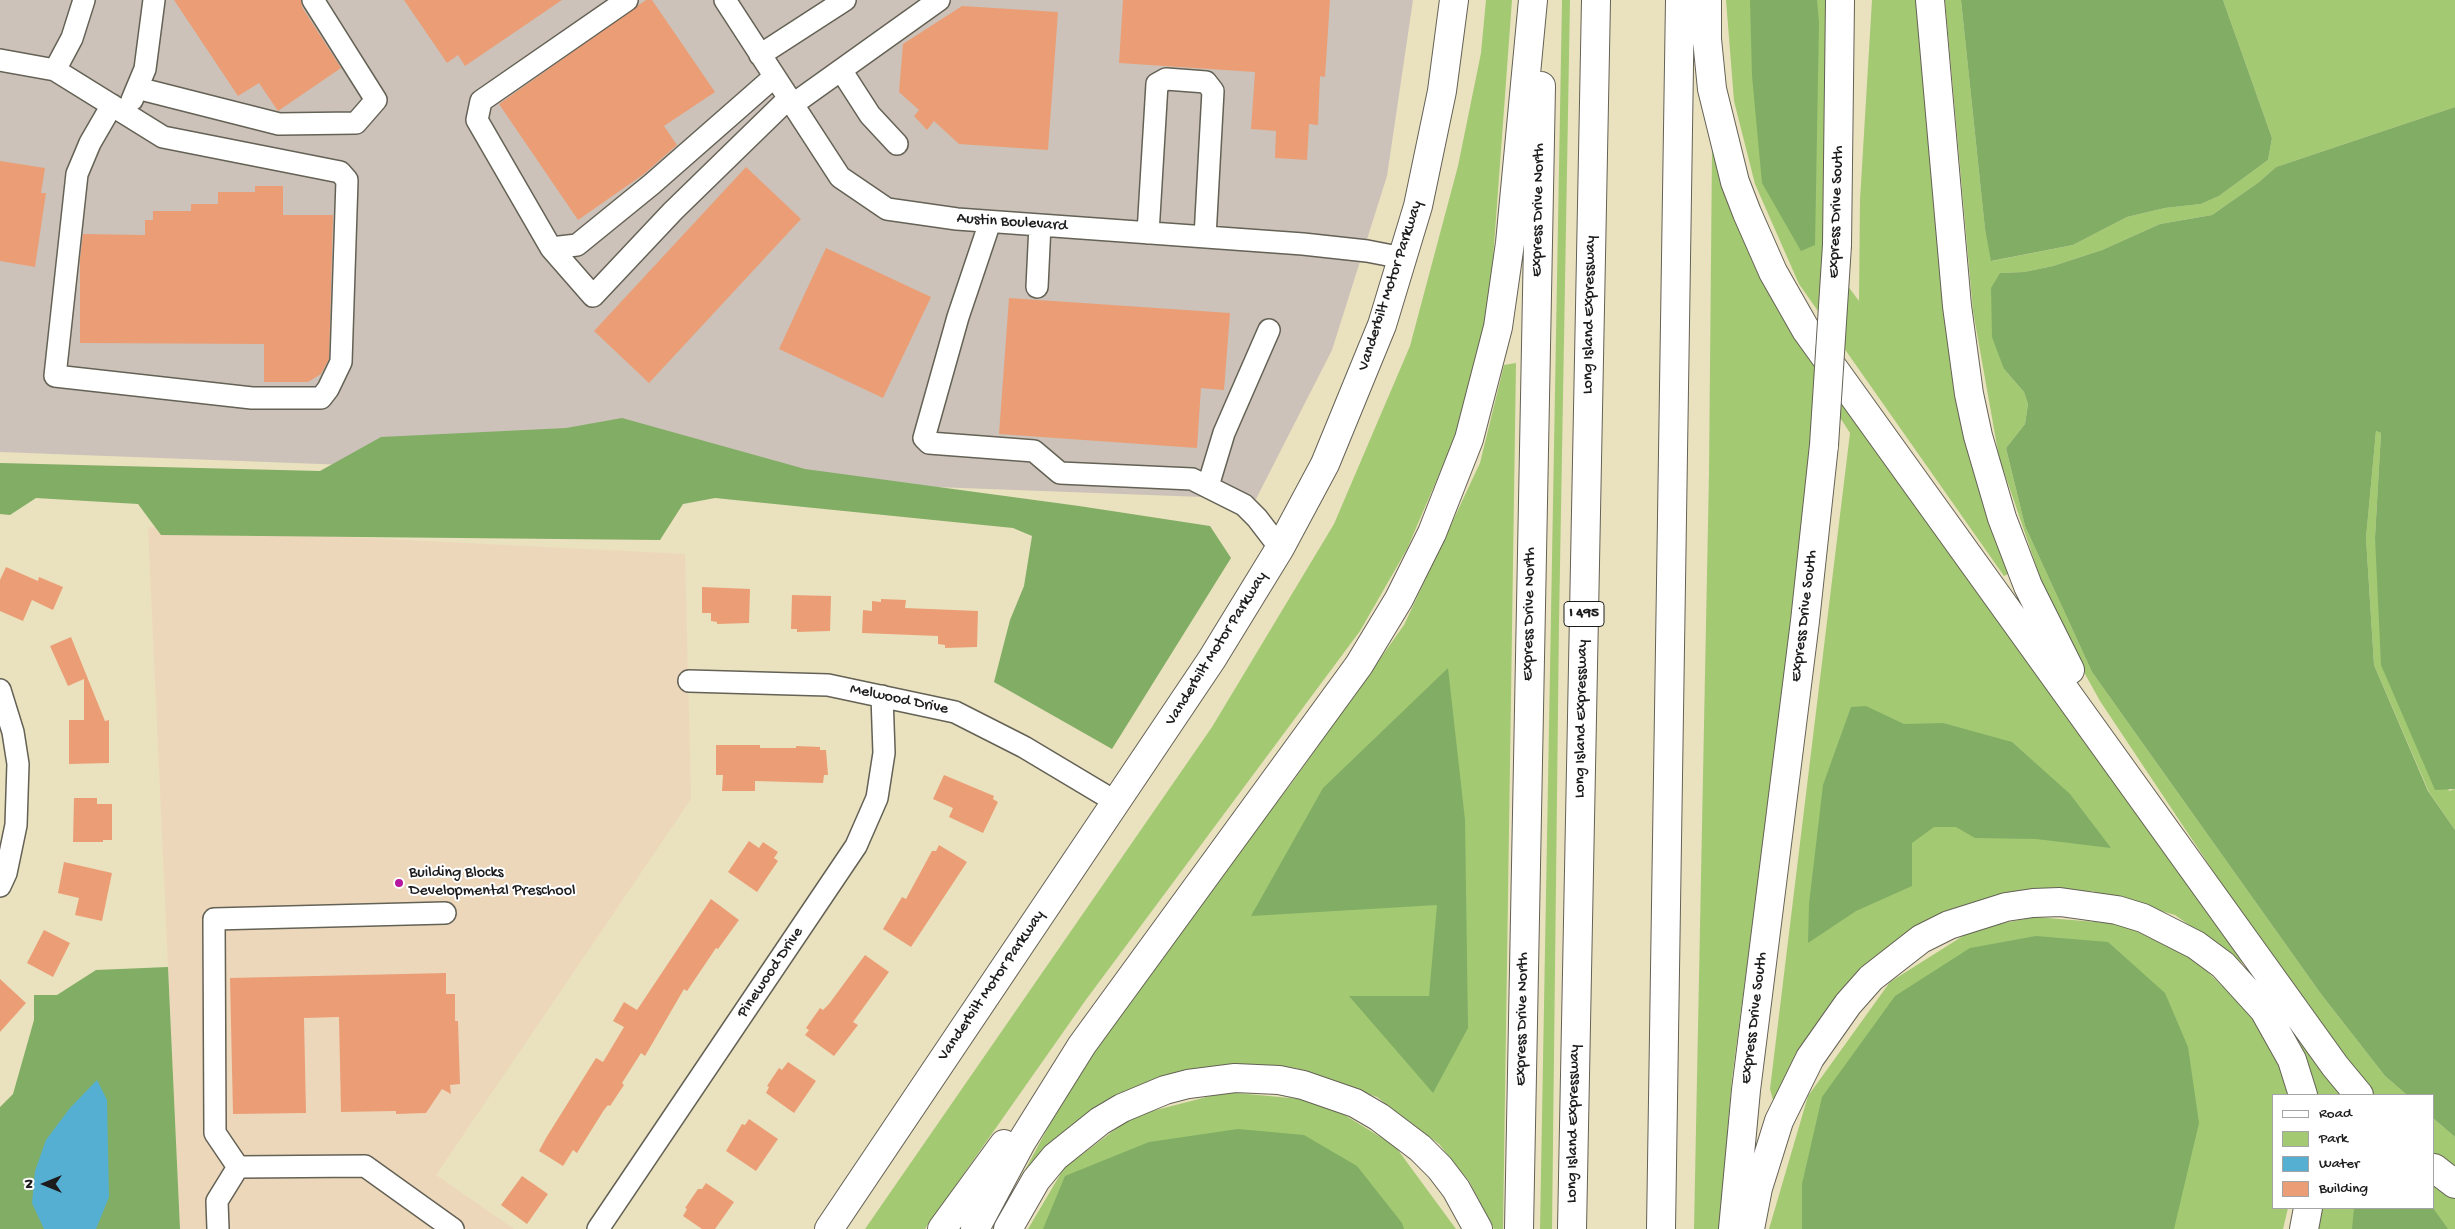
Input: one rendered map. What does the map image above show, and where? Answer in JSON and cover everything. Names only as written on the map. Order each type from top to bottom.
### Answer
[{"type":"main road","name":"Vanderbilt Motor Parkway","points":[[829,1229],[1212,659],[1280,548],[1325,464],[1350,408],[1382,325],[1418,206],[1435,129],[1454,0]]},
{"type":"main road","points":[[942,1229],[994,1157],[1082,1045],[1359,665],[1399,599],[1445,503],[1472,430],[1498,327],[1509,252],[1533,0]]},
{"type":"main road","name":"Express Drive North","points":[[1519,1229],[1544,0]]},
{"type":"main road","name":"Long Island Expressway","points":[[1572,1229],[1596,0]]},
{"type":"main road","points":[[1661,1229],[1680,0]]},
{"type":"main road","points":[[1707,0],[1709,65],[1718,119],[1746,213],[1773,272],[1806,330],[2138,788],[2336,1066],[2358,1094]]},
{"type":"main road","name":"Express Drive South","points":[[1733,1229],[1746,1090],[1805,621],[1824,445],[1837,245],[1840,0]]},
{"type":"main road","points":[[1840,81],[1849,0]]},
{"type":"main road","points":[[1930,0],[1957,306],[1969,394],[1978,436],[2002,518],[2043,620],[2138,788]]},
{"type":"main road","points":[[1750,1229],[1764,1163],[1779,1121],[1810,1058],[1848,1004],[1872,978],[1921,939],[1949,925],[2006,907],[2060,902],[2117,910],[2143,918],[2196,945],[2223,965],[2264,1010],[2292,1060],[2303,1094]]},
{"type":"main road","points":[[975,1229],[1022,1141],[1082,1045]]},
{"type":"main road","points":[[1008,1229],[1036,1180],[1055,1157],[1100,1121],[1122,1108],[1165,1090],[1188,1084],[1235,1078],[1279,1080],[1302,1085],[1355,1103],[1379,1116],[1420,1148],[1440,1168],[1456,1189],[1478,1229]]},
{"type":"main road","points":[[2435,1169],[2455,1184]]},
{"type":"main road","points":[[2304,1229],[2308,1209]]},
{"type":"street","points":[[55,70],[72,38],[84,0]]},
{"type":"street","points":[[0,60],[55,70],[119,110],[163,137],[340,172],[347,180],[341,362],[328,389],[321,398],[252,398],[55,376],[77,174],[90,143],[119,110],[137,88],[145,69],[154,0]]},
{"type":"street","points":[[137,88],[279,124],[356,123],[376,100],[313,0]]},
{"type":"street","points":[[627,0],[481,101],[477,120],[551,248],[593,296],[673,211],[790,102],[842,70],[939,0]]},
{"type":"street","name":"Austin Boulevard","points":[[724,0],[840,177],[887,208],[957,219],[1367,251],[1403,258]]},
{"type":"street","points":[[760,55],[845,0]]},
{"type":"street","points":[[842,70],[870,115],[897,144]]},
{"type":"street","points":[[551,248],[577,244],[652,184],[774,77]]},
{"type":"street","points":[[1148,233],[1157,84],[1166,79],[1206,82],[1213,92],[1205,237]]},
{"type":"street","points":[[990,222],[958,317],[924,438],[929,443],[1034,451],[1060,473],[1192,479],[1244,505],[1257,518],[1280,548]]},
{"type":"street","points":[[1037,287],[1040,225]]},
{"type":"street","points":[[1208,486],[1224,433],[1269,330]]},
{"type":"street","name":"Melwood Drive","points":[[689,681],[828,685],[955,712],[1024,747],[1116,802]]},
{"type":"street","points":[[0,690],[13,732],[18,764],[16,825],[6,873],[0,886]]},
{"type":"street","name":"Pinewood Drive","points":[[598,1229],[856,846],[877,798],[884,753],[882,696]]},
{"type":"street","points":[[238,1167],[215,1132],[214,919],[445,913]]},
{"type":"street","points":[[238,1167],[365,1166],[453,1229]]},
{"type":"street","points":[[218,1229],[218,1201],[238,1167]]},
{"type":"shaded area","points":[[0,0],[1413,0],[1387,176],[1332,350],[1256,499],[0,452]]},
{"type":"shaded area","name":"Building Blocks Developmental Preschool","points":[[148,527],[685,554],[691,799],[436,1175],[514,1229],[180,1229]]},
{"type":"green space","points":[[1486,0],[1512,0],[1490,300],[1456,435],[1407,549],[1360,631],[1085,1001],[925,1229],[865,1229],[1212,727],[1334,524],[1410,346],[1458,166],[1481,53]]},
{"type":"green space","points":[[1562,0],[1570,0],[1559,623],[1552,1229],[1540,1229]]},
{"type":"green space","points":[[1726,0],[1831,0],[1824,254],[1859,301],[1860,200],[1872,0],[1926,0],[1953,318],[2018,569],[2004,576],[1799,284],[1755,184],[1734,101]]},
{"type":"green space","points":[[1750,0],[1817,0],[1819,22],[1815,245],[1801,251],[1762,183],[1752,76]]},
{"type":"green space","points":[[1945,0],[1961,0],[1985,229],[1992,261],[2073,245],[2127,217],[2165,208],[2201,204],[2219,196],[2268,160],[2272,138],[2223,0],[2455,0],[2455,107],[2276,167],[2259,182],[2212,215],[2160,224],[2102,250],[2053,266],[2024,272],[2000,273],[2004,369],[2024,392],[2028,404],[2025,424],[2006,448],[2025,526],[2092,672],[2321,994],[2385,1076],[2406,1094],[2373,1094],[2364,1084],[2261,943],[2100,701],[2054,618],[1999,457],[1973,311]]},
{"type":"green space","points":[[1961,0],[2223,0],[2272,138],[2268,160],[2219,196],[2201,204],[2165,208],[2127,217],[2073,245],[1991,261],[1985,229]]},
{"type":"green space","points":[[2455,107],[2455,789],[2435,790],[2381,665],[2375,537],[2381,433],[2376,431],[2366,538],[2374,665],[2428,791],[2455,830],[2455,1137],[2435,1120],[2435,1094],[2406,1094],[2385,1076],[2321,994],[2092,672],[2025,526],[2006,448],[2025,424],[2028,404],[2024,392],[2004,369],[1992,337],[1991,288],[2000,273],[2024,272],[2053,266],[2102,250],[2160,224],[2212,215],[2259,182],[2276,167]]},
{"type":"green space","points":[[1712,150],[1733,215],[1813,353],[2346,1094],[2314,1094],[2298,1035],[2245,965],[2175,915],[2092,891],[1997,897],[1912,933],[1786,1081],[1773,1100],[1770,1089],[1850,433],[1817,382],[1778,731],[1732,1078],[1719,1229],[1694,1229],[1709,473]]},
{"type":"green space","points":[[1516,363],[1503,1229],[1494,1229],[1469,1181],[1439,1144],[1377,1097],[1296,1068],[1223,1065],[1153,1079],[1083,1116],[1020,1190],[999,1229],[993,1229],[1076,1076],[1191,912],[1291,784],[1404,625],[1480,463],[1504,365]]},
{"type":"green space","points":[[622,418],[805,469],[1079,506],[1210,526],[1231,558],[1112,749],[994,682],[1010,620],[1024,586],[1032,536],[1013,528],[715,498],[683,504],[660,540],[161,535],[138,504],[36,498],[10,515],[0,514],[0,463],[320,471],[381,437],[566,428]]},
{"type":"green space","points":[[2376,431],[2381,433],[2375,537],[2449,791],[2455,789],[2455,830],[2429,792],[2374,665],[2366,538]]},
{"type":"green space","points":[[1448,668],[1465,820],[1468,1028],[1433,1093],[1349,996],[1429,996],[1437,905],[1251,916],[1323,788]]},
{"type":"green space","points":[[1866,706],[1904,724],[1943,723],[2012,742],[2070,794],[2111,848],[2036,839],[1975,838],[1956,827],[1934,827],[1912,843],[1912,886],[1856,911],[1808,943],[1809,904],[1823,785],[1851,707]]},
{"type":"green space","points":[[2035,917],[2121,924],[2194,959],[2253,1015],[2286,1080],[2288,1094],[2272,1094],[2272,1209],[2288,1209],[2283,1229],[1769,1229],[1808,1096],[1890,982],[1974,929]]},
{"type":"green space","points":[[2036,936],[2108,942],[2165,993],[2188,1047],[2199,1123],[2174,1229],[1802,1229],[1802,1184],[1822,1097],[1895,996],[1970,948]]},
{"type":"green space","points":[[168,967],[180,1229],[0,1229],[0,1107],[13,1094],[34,1020],[34,995],[57,995],[96,970]]},
{"type":"green space","points":[[1226,1092],[1322,1101],[1395,1146],[1456,1229],[1028,1229],[1064,1168],[1133,1116]]},
{"type":"green space","points":[[2435,1120],[2455,1137],[2455,1171],[2435,1155]]},
{"type":"green space","points":[[1238,1129],[1304,1135],[1357,1166],[1402,1223],[1404,1229],[1043,1229],[1065,1176],[1149,1142]]},
{"type":"green space","points":[[2435,1179],[2455,1194],[2455,1229],[2311,1229],[2317,1209],[2435,1209]]},
{"type":"green space","points":[[2354,1209],[2434,1209],[2448,1229],[2352,1229]]},
{"type":"water","points":[[97,1080],[107,1100],[109,1197],[96,1229],[44,1229],[32,1203],[35,1171],[46,1140],[70,1108]]},
{"type":"building","points":[[174,0],[301,0],[302,7],[341,68],[278,111],[259,83],[238,96]]},
{"type":"building","points":[[404,0],[562,0],[465,66],[458,55],[447,63]]},
{"type":"building","points":[[646,0],[652,0],[715,92],[664,126],[677,145],[644,174],[578,220],[499,104]]},
{"type":"building","points":[[1123,0],[1330,0],[1325,77],[1320,76],[1318,125],[1309,124],[1307,160],[1275,158],[1276,131],[1251,129],[1255,72],[1119,63]]},
{"type":"building","points":[[962,6],[1058,12],[1048,150],[959,144],[934,121],[927,130],[914,116],[919,110],[899,92],[903,44]]},
{"type":"building","points":[[0,161],[45,168],[41,193],[46,193],[35,267],[0,261]]},
{"type":"building","points":[[746,167],[801,219],[649,383],[594,331]]},
{"type":"building","points":[[255,186],[283,186],[283,215],[333,215],[329,359],[321,374],[308,382],[264,382],[264,344],[80,343],[80,259],[83,234],[145,235],[145,220],[153,220],[153,211],[191,211],[191,204],[218,204],[218,192],[255,192]]},
{"type":"building","points":[[826,248],[931,297],[883,398],[779,349]]},
{"type":"building","points":[[1009,298],[1230,313],[1224,390],[1201,388],[1197,448],[999,434]]},
{"type":"building","points":[[6,567],[38,581],[39,577],[63,587],[53,610],[32,600],[23,621],[0,611],[0,580]]},
{"type":"building","points":[[702,587],[750,589],[749,623],[717,624],[717,622],[711,621],[711,613],[702,613]]},
{"type":"building","points":[[792,595],[831,596],[830,631],[797,632],[797,629],[791,629]]},
{"type":"building","points":[[881,599],[906,600],[905,608],[978,611],[977,647],[945,648],[945,645],[938,644],[938,636],[862,633],[863,610],[872,611],[872,601],[881,602]]},
{"type":"building","points":[[71,637],[105,721],[109,720],[109,763],[69,764],[69,720],[84,720],[84,679],[68,686],[50,646]]},
{"type":"building","points":[[716,745],[760,745],[760,748],[820,747],[820,750],[826,750],[828,775],[824,775],[823,783],[755,781],[755,791],[722,791],[723,775],[716,775]]},
{"type":"building","points":[[944,775],[994,796],[993,799],[998,802],[983,833],[949,817],[953,808],[933,799]]},
{"type":"building","points":[[74,798],[97,798],[97,804],[112,804],[112,840],[103,840],[103,842],[73,842]]},
{"type":"building","points":[[749,841],[759,848],[763,842],[778,852],[774,858],[778,861],[757,892],[728,872]]},
{"type":"building","points":[[939,845],[967,862],[911,947],[883,929],[902,897],[906,899],[932,851],[936,851]]},
{"type":"building","points":[[64,862],[112,873],[102,921],[75,915],[79,898],[58,893]]},
{"type":"building","points":[[711,899],[739,920],[718,949],[716,948],[687,991],[684,989],[645,1056],[641,1053],[610,1106],[608,1105],[604,1110],[577,1153],[573,1150],[563,1166],[539,1151],[546,1138],[596,1058],[603,1062],[624,1027],[613,1021],[624,1002],[637,1010]]},
{"type":"building","points":[[44,930],[70,943],[53,977],[27,963]]},
{"type":"building","points":[[865,955],[889,972],[853,1022],[858,1025],[834,1056],[805,1035],[809,1030],[806,1028],[820,1008],[823,1010],[829,1004]]},
{"type":"building","points":[[446,973],[446,994],[455,994],[460,1084],[450,1085],[451,1094],[442,1089],[426,1113],[396,1114],[396,1111],[341,1112],[339,1017],[304,1018],[306,1113],[233,1114],[230,978]]},
{"type":"building","points":[[0,979],[26,1003],[0,1032]]},
{"type":"building","points":[[788,1062],[816,1081],[794,1113],[766,1093],[769,1087],[767,1086],[779,1068],[782,1070]]},
{"type":"building","points":[[749,1119],[778,1139],[756,1171],[726,1151],[742,1124],[745,1125]]},
{"type":"building","points":[[522,1176],[548,1194],[527,1224],[501,1205]]},
{"type":"building","points":[[706,1183],[734,1202],[715,1229],[702,1229],[683,1216],[687,1209],[685,1208],[698,1189],[702,1189]]},
{"type":"place","name":"Building Blocks Developmental Preschool","points":[[399,883]]}]
